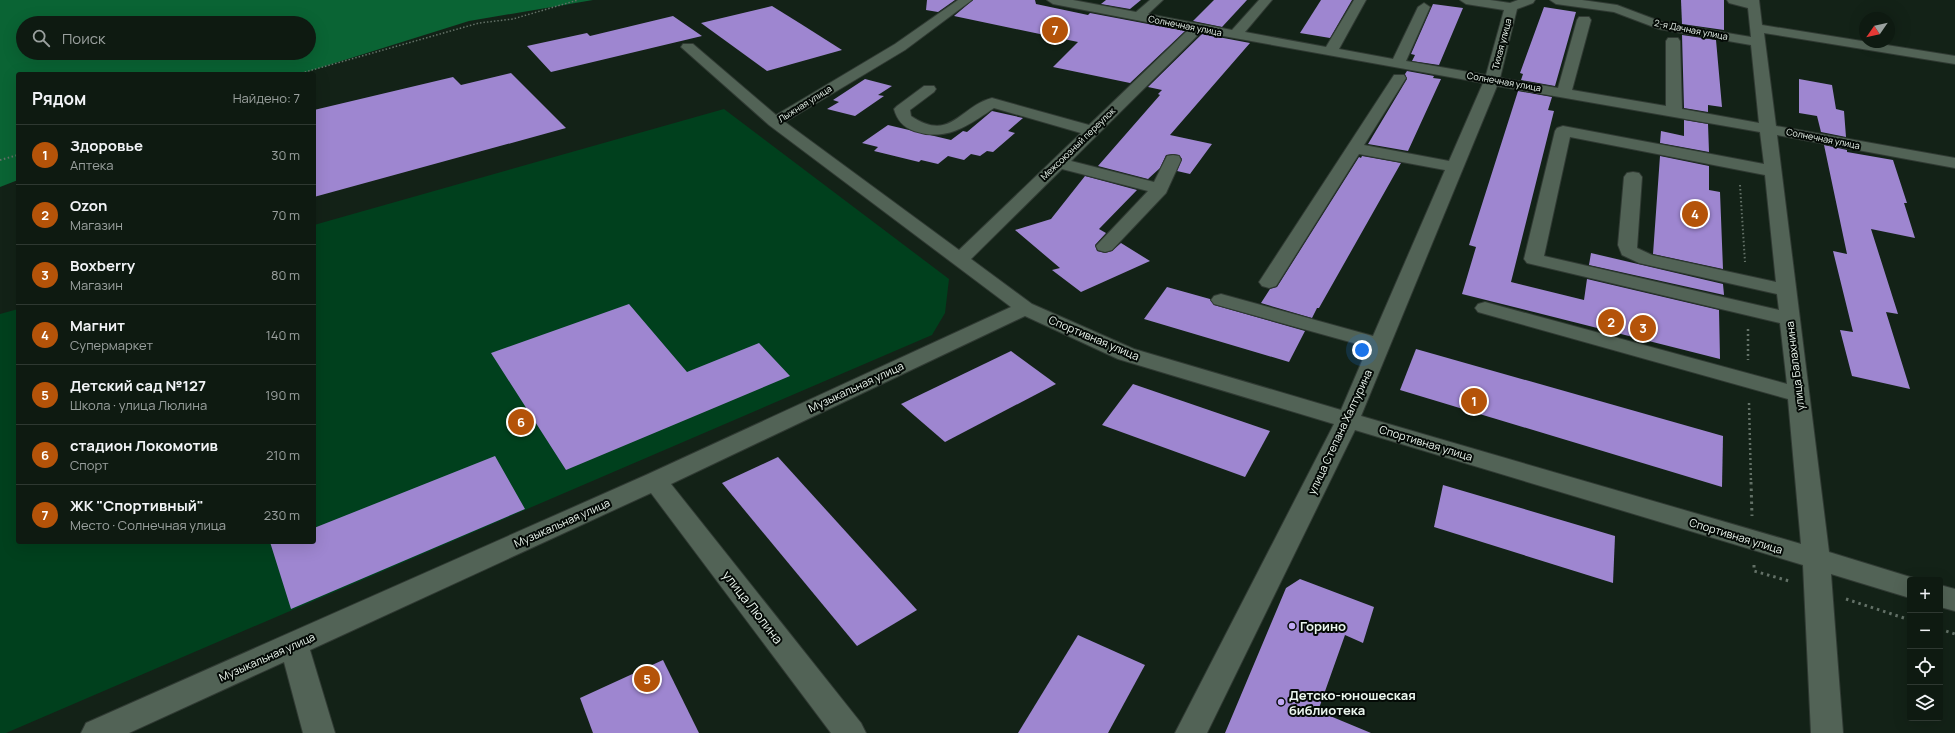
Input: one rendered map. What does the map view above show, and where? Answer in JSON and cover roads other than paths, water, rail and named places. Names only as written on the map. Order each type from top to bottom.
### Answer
[{"type":"street","name":"Лыжная улица","points":[[959,260],[775,122],[900,47],[966,0]]},
{"type":"street","name":"Солнечная улица","points":[[1053,0],[1084,3],[1138,17],[1331,52],[1398,71],[1492,80],[1768,128],[1955,163]]},
{"type":"street","points":[[1138,17],[1158,0]]},
{"type":"street","points":[[1235,35],[1266,0]]},
{"type":"street","points":[[1331,52],[1360,0]]},
{"type":"street","points":[[1466,0],[1511,7],[1529,0]]},
{"type":"street","name":"2-я Дачная улица","points":[[1556,0],[1616,9],[1659,25],[1757,35],[1955,60]]},
{"type":"street","points":[[1733,0],[1753,3]]},
{"type":"street","name":"улица Балахнина","points":[[1753,3],[1799,395],[1816,560],[1827,733]]},
{"type":"street","points":[[1269,282],[1354,148],[1398,71],[1424,7]]},
{"type":"street","name":"Тихая улица","points":[[1492,80],[1511,7]]},
{"type":"street","points":[[1564,92],[1584,20]]},
{"type":"street","name":"Межсоюзный переулок","points":[[959,260],[1198,28]]},
{"type":"street","points":[[1673,41],[1674,112]]},
{"type":"street","points":[[688,46],[775,122]]},
{"type":"street","name":"улица Степана Халтурина","points":[[1191,733],[1348,420],[1492,80]]},
{"type":"street","points":[[929,89],[902,109],[904,118],[911,125],[941,131],[955,127],[992,103],[1091,131]]},
{"type":"street","points":[[1773,171],[1563,131],[1534,259],[1790,319]]},
{"type":"street","points":[[1354,148],[1455,167]]},
{"type":"street","points":[[1105,246],[1160,189],[1173,160]]},
{"type":"street","points":[[1059,163],[1160,189]]},
{"type":"street","points":[[1633,177],[1627,245],[1629,251],[1646,259],[1786,290]]},
{"type":"street","name":"Спортивная улица","points":[[959,260],[1025,308],[1126,354],[1907,586]]},
{"type":"street","points":[[1221,300],[1380,344]]},
{"type":"street","name":"Музыкальная улица","points":[[97,733],[655,481],[1025,308]]},
{"type":"street","points":[[1485,308],[1799,395]]},
{"type":"street","name":"улица Люлина","points":[[655,481],[850,733]]},
{"type":"street","points":[[1943,597],[1955,600]]},
{"type":"street","points":[[294,645],[319,733]]},
{"type":"place","name":"ЖК \"Спортивный\"","points":[[1055,30]]},
{"type":"place","name":"Магнит","points":[[1695,214]]},
{"type":"place","name":"Ozon","points":[[1611,322]]},
{"type":"place","name":"Boxberry","points":[[1643,328]]},
{"type":"place","name":"Здоровье","points":[[1474,401]]},
{"type":"place","name":"стадион Локомотив","points":[[521,422]]},
{"type":"place","name":"Горино","points":[[1292,626]]},
{"type":"place","name":"Детский сад №127","points":[[647,679]]},
{"type":"place","name":"Детско-юношеская библиотека","points":[[1281,702]]}]
